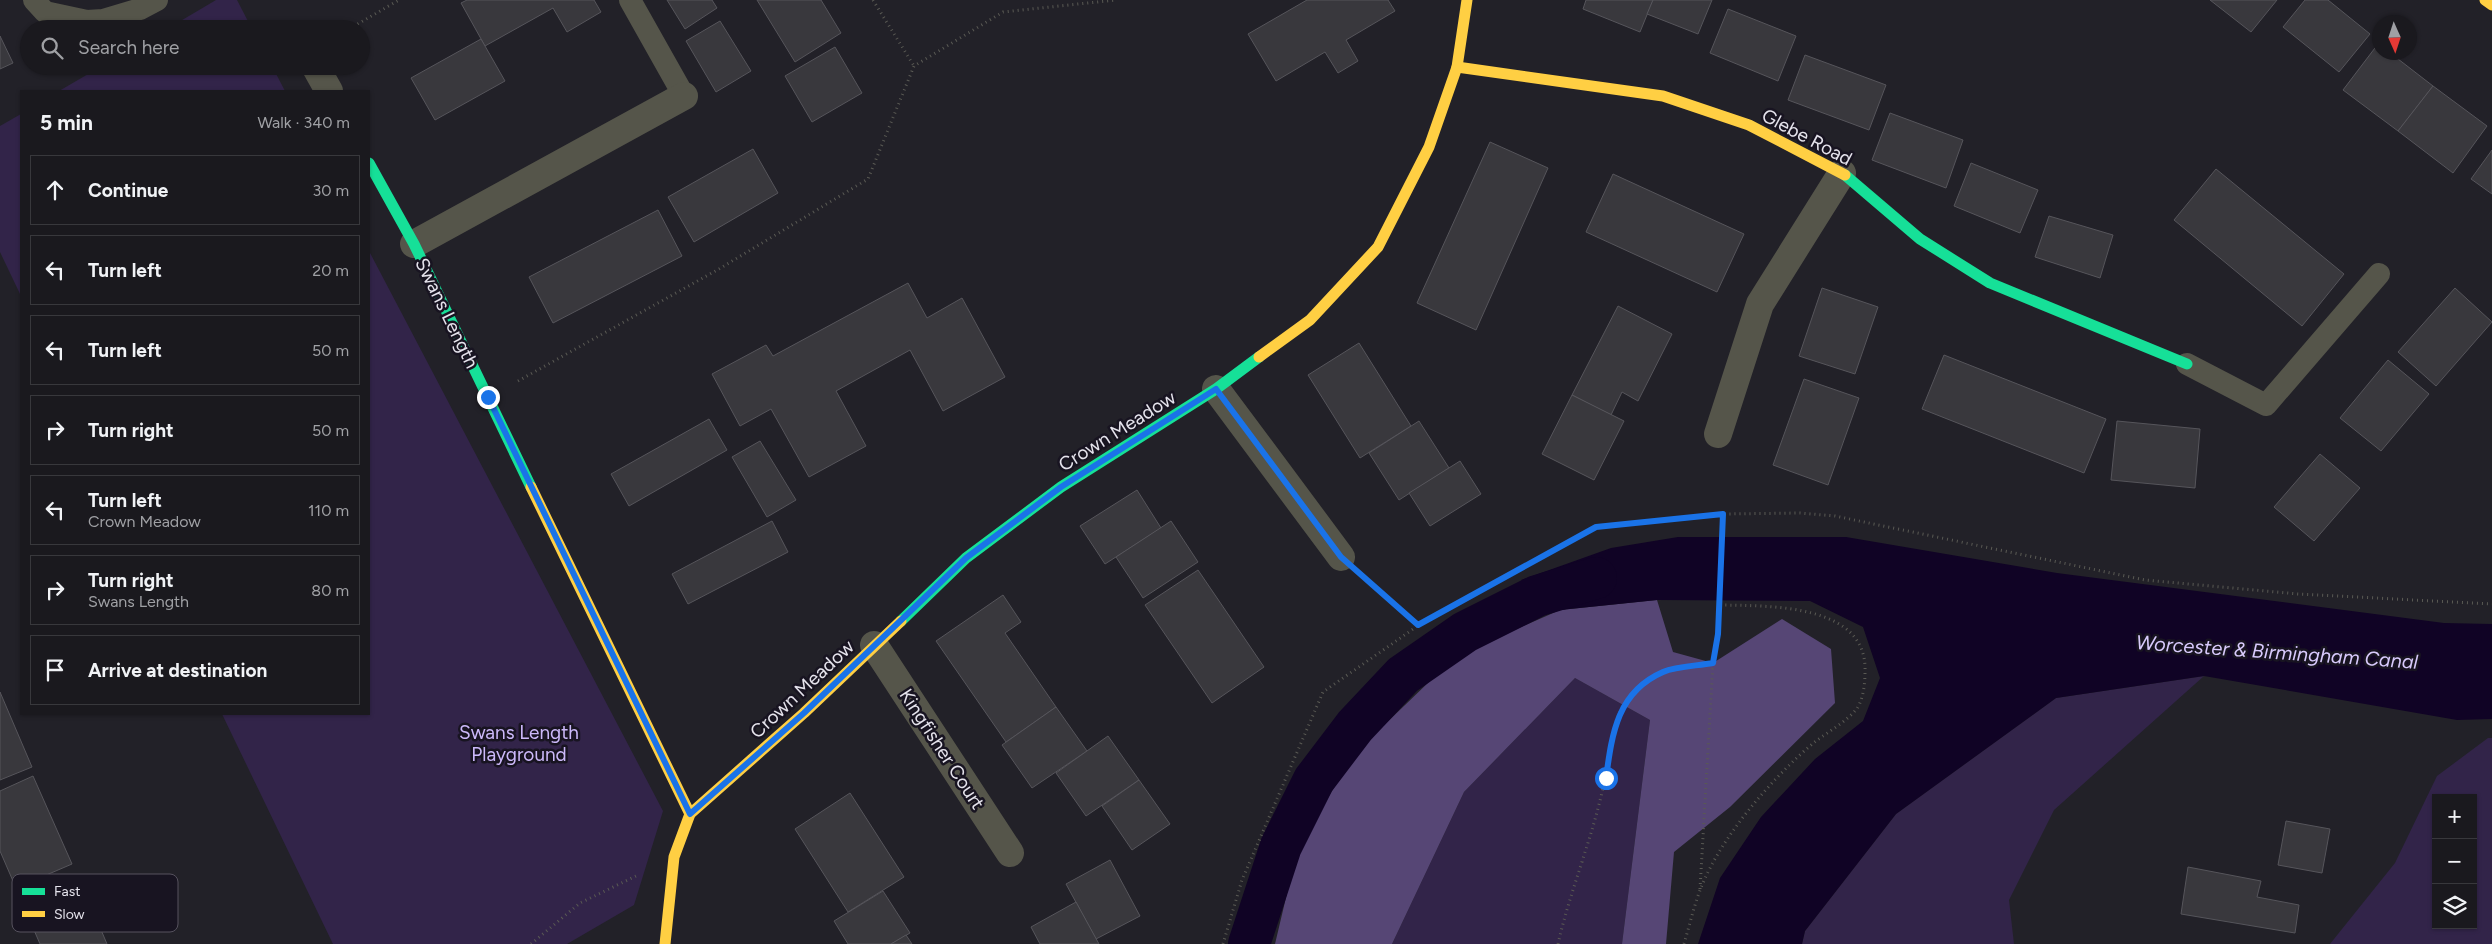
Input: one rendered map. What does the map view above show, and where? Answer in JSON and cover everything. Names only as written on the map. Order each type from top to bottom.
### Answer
[{"type":"street","name":"Crown Meadow","points":[[665,944],[674,857],[690,814],[804,713],[966,558],[1061,487],[1216,389],[1310,320],[1378,247],[1429,147],[1456,67],[1467,0]]},
{"type":"street","points":[[2485,0],[2492,5]]},
{"type":"street","name":"Glebe Road","points":[[1456,67],[1663,96],[1749,125],[1842,173],[1920,239],[1990,283],[2187,364]]},
{"type":"street","points":[[320,75],[328,90]]},
{"type":"street","name":"Swans Length","points":[[414,244],[684,96]]},
{"type":"street","name":"Swans Length","points":[[370,165],[414,244],[690,814]]},
{"type":"street","points":[[1718,434],[1760,304],[1842,173]]},
{"type":"street","points":[[1216,389],[1341,557]]},
{"type":"street","name":"Kingfisher Court","points":[[874,645],[1010,853]]},
{"type":"lane","points":[[34,0],[45,12],[82,20]]},
{"type":"lane","points":[[104,20],[140,9],[157,0]]},
{"type":"lane","points":[[630,0],[684,96]]},
{"type":"lane","points":[[2187,364],[2266,405],[2379,274]]},
{"type":"path","points":[[365,20],[399,0]]},
{"type":"path","points":[[873,0],[914,66]]},
{"type":"path","points":[[488,397],[719,269],[868,179],[914,66],[1003,12],[1116,0]]},
{"type":"path","points":[[1223,944],[1242,880],[1323,692],[1418,625],[1596,527],[1723,514],[1800,513],[1835,516],[2145,580],[2298,594],[2492,604]]},
{"type":"path","points":[[1700,892],[1713,663],[1720,605],[1723,514]]},
{"type":"path","points":[[1341,557],[1418,625]]},
{"type":"path","points":[[1684,944],[1700,892],[1727,840],[1757,800],[1814,742],[1855,711],[1863,695],[1865,677],[1866,658],[1858,639],[1842,625],[1813,612],[1720,605]]},
{"type":"path","points":[[1558,944],[1599,807],[1617,721],[1626,700],[1646,682],[1664,671],[1713,663]]},
{"type":"path","points":[[532,944],[580,902],[674,857]]},
{"type":"green space","points":[[216,0],[237,0],[247,20],[182,20]]},
{"type":"green space","points":[[87,75],[277,75],[284,90],[61,90]]},
{"type":"green space","points":[[20,115],[20,294],[0,252],[0,126]]},
{"type":"green space","name":"Swans Length Playground","points":[[370,253],[663,811],[634,905],[567,944],[333,944],[222,715],[370,715]]},
{"type":"green space","points":[[2204,676],[2054,810],[2009,900],[2014,944],[1802,944],[1805,931],[1896,814],[2056,698]]},
{"type":"green space","points":[[1575,678],[1650,720],[1622,944],[1392,944],[1464,792]]},
{"type":"green space","points":[[2488,738],[2492,738],[2492,944],[2330,944],[2395,863],[2437,776]]},
{"type":"shaded area","points":[[1657,600],[1673,652],[1713,663],[1782,619],[1831,649],[1835,703],[1730,807],[1674,852],[1666,944],[1622,944],[1650,720],[1575,678],[1464,792],[1392,944],[1275,944],[1297,851],[1353,755],[1457,655],[1560,610]]},
{"type":"water","name":"Worcester & Birmingham Canal","points":[[1678,537],[1846,537],[2057,573],[2444,623],[2492,624],[2492,719],[2457,720],[2204,676],[2056,698],[1896,814],[1805,931],[1802,944],[1698,944],[1720,878],[1761,817],[1815,759],[1863,721],[1880,678],[1863,627],[1810,601],[1657,600],[1560,610],[1521,580],[1611,548]]},
{"type":"building","points":[[467,0],[594,0],[601,12],[567,32],[553,8],[485,46],[461,3]]},
{"type":"building","points":[[667,0],[712,0],[717,8],[685,29]]},
{"type":"building","points":[[757,0],[821,0],[841,33],[795,62]]},
{"type":"building","points":[[1307,0],[1388,0],[1395,11],[1346,40],[1358,61],[1338,73],[1325,52],[1276,81],[1248,34]]},
{"type":"building","points":[[1586,0],[1653,0],[1640,32],[1583,9]]},
{"type":"building","points":[[1653,0],[1712,0],[1698,34],[1647,14]]},
{"type":"building","points":[[2210,0],[2277,0],[2251,32]]},
{"type":"building","points":[[2305,0],[2328,0],[2370,34],[2339,72],[2283,27]]},
{"type":"building","points":[[1728,9],[1796,36],[1778,81],[1710,53]]},
{"type":"building","points":[[720,21],[751,71],[716,92],[686,41]]},
{"type":"building","points":[[0,36],[13,63],[0,69]]},
{"type":"building","points":[[481,39],[505,81],[435,120],[411,78]]},
{"type":"building","points":[[835,47],[862,93],[812,122],[785,76]]},
{"type":"building","points":[[2372,52],[2372,60],[2399,60],[2433,86],[2398,131],[2343,90]]},
{"type":"building","points":[[1805,55],[1886,85],[1869,130],[1788,100]]},
{"type":"building","points":[[2433,86],[2487,126],[2453,173],[2398,131]]},
{"type":"building","points":[[1890,113],[1963,140],[1946,188],[1872,160]]},
{"type":"building","points":[[1490,142],[1548,168],[1476,330],[1417,303]]},
{"type":"building","points":[[753,149],[778,193],[694,242],[668,197]]},
{"type":"building","points":[[2492,150],[2492,194],[2471,179]]},
{"type":"building","points":[[1971,163],[2038,190],[2020,233],[1954,206]]},
{"type":"building","points":[[2216,169],[2344,274],[2302,326],[2174,220]]},
{"type":"building","points":[[1613,174],[1744,234],[1717,292],[1586,232]]},
{"type":"building","points":[[658,210],[682,256],[553,323],[529,277]]},
{"type":"building","points":[[2049,216],[2113,235],[2100,278],[2035,257]]},
{"type":"building","points":[[908,283],[927,318],[962,298],[1005,377],[943,411],[910,350],[836,391],[866,446],[809,477],[771,409],[740,426],[712,374],[766,345],[773,356]]},
{"type":"building","points":[[1822,288],[1878,307],[1855,374],[1799,356]]},
{"type":"building","points":[[2455,288],[2492,322],[2436,386],[2398,352]]},
{"type":"building","points":[[1618,306],[1672,334],[1638,401],[1622,392],[1611,415],[1572,395]]},
{"type":"building","points":[[1359,343],[1411,426],[1360,458],[1308,375]]},
{"type":"building","points":[[1944,355],[2106,419],[2084,473],[1922,409]]},
{"type":"building","points":[[2388,360],[2429,394],[2381,451],[2340,418]]},
{"type":"building","points":[[1804,379],[1859,398],[1828,485],[1773,465]]},
{"type":"building","points":[[1572,395],[1624,421],[1594,480],[1542,454]]},
{"type":"building","points":[[709,419],[727,450],[629,506],[611,474]]},
{"type":"building","points":[[1419,421],[1449,468],[1399,500],[1369,453]]},
{"type":"building","points":[[2117,421],[2200,429],[2195,488],[2111,480]]},
{"type":"building","points":[[760,441],[796,500],[767,517],[732,457]]},
{"type":"building","points":[[2320,454],[2360,488],[2314,541],[2274,507]]},
{"type":"building","points":[[1460,461],[1481,494],[1430,526],[1409,493]]},
{"type":"building","points":[[1137,490],[1161,528],[1105,564],[1080,526]]},
{"type":"building","points":[[772,521],[788,552],[688,604],[672,574]]},
{"type":"building","points":[[1171,521],[1198,562],[1143,598],[1116,557]]},
{"type":"building","points":[[1198,570],[1264,667],[1212,703],[1145,605]]},
{"type":"building","points":[[1003,595],[1021,622],[1005,633],[1056,707],[1006,742],[936,641]]},
{"type":"building","points":[[0,692],[32,767],[0,780]]},
{"type":"building","points":[[1056,707],[1087,751],[1032,788],[1002,745]]},
{"type":"building","points":[[1108,736],[1139,780],[1086,816],[1056,773]]},
{"type":"building","points":[[33,776],[72,864],[49,874],[12,874],[12,879],[0,851],[0,791]]},
{"type":"building","points":[[1139,780],[1170,824],[1132,850],[1102,806]]},
{"type":"building","points":[[850,793],[904,877],[848,912],[795,829]]},
{"type":"building","points":[[2286,821],[2330,829],[2322,873],[2278,865]]},
{"type":"building","points":[[1110,860],[1140,916],[1096,939],[1066,884]]},
{"type":"building","points":[[2188,867],[2261,881],[2257,897],[2299,905],[2295,933],[2181,914]]},
{"type":"building","points":[[883,891],[910,933],[891,944],[848,944],[834,921]]},
{"type":"building","points":[[1076,902],[1099,944],[1040,944],[1031,927]]},
{"type":"building","points":[[35,932],[102,932],[107,944],[40,944]]},
{"type":"building","points":[[906,935],[912,944],[891,944]]},
{"type":"waterway","points":[[1249,944],[1281,846],[1314,780],[1355,726],[1403,675],[1465,632],[1537,596],[1596,578]]},
{"type":"traffic: fast","points":[[370,165],[414,244],[531,487]]},
{"type":"traffic: fast","points":[[1845,175],[1920,239],[1990,283],[2187,364]]},
{"type":"traffic: fast","points":[[901,621],[966,558],[1061,487],[1216,389],[1259,357]]},
{"type":"traffic: slow","points":[[1259,357],[1310,320],[1378,247],[1429,147],[1457,67],[1467,0]]},
{"type":"traffic: slow","points":[[2485,0],[2492,5]]},
{"type":"traffic: slow","points":[[1457,67],[1663,96],[1749,125],[1845,175]]},
{"type":"traffic: slow","points":[[531,487],[690,814]]},
{"type":"traffic: slow","points":[[665,944],[674,857],[690,814],[804,713],[901,621]]},
{"type":"route","points":[[488,397],[690,814],[804,713],[966,558],[1061,487],[1216,389],[1341,557],[1418,625],[1596,527],[1723,514],[1718,634],[1713,663],[1664,671],[1646,682],[1626,700],[1617,721],[1610,747],[1606,778]]}]
